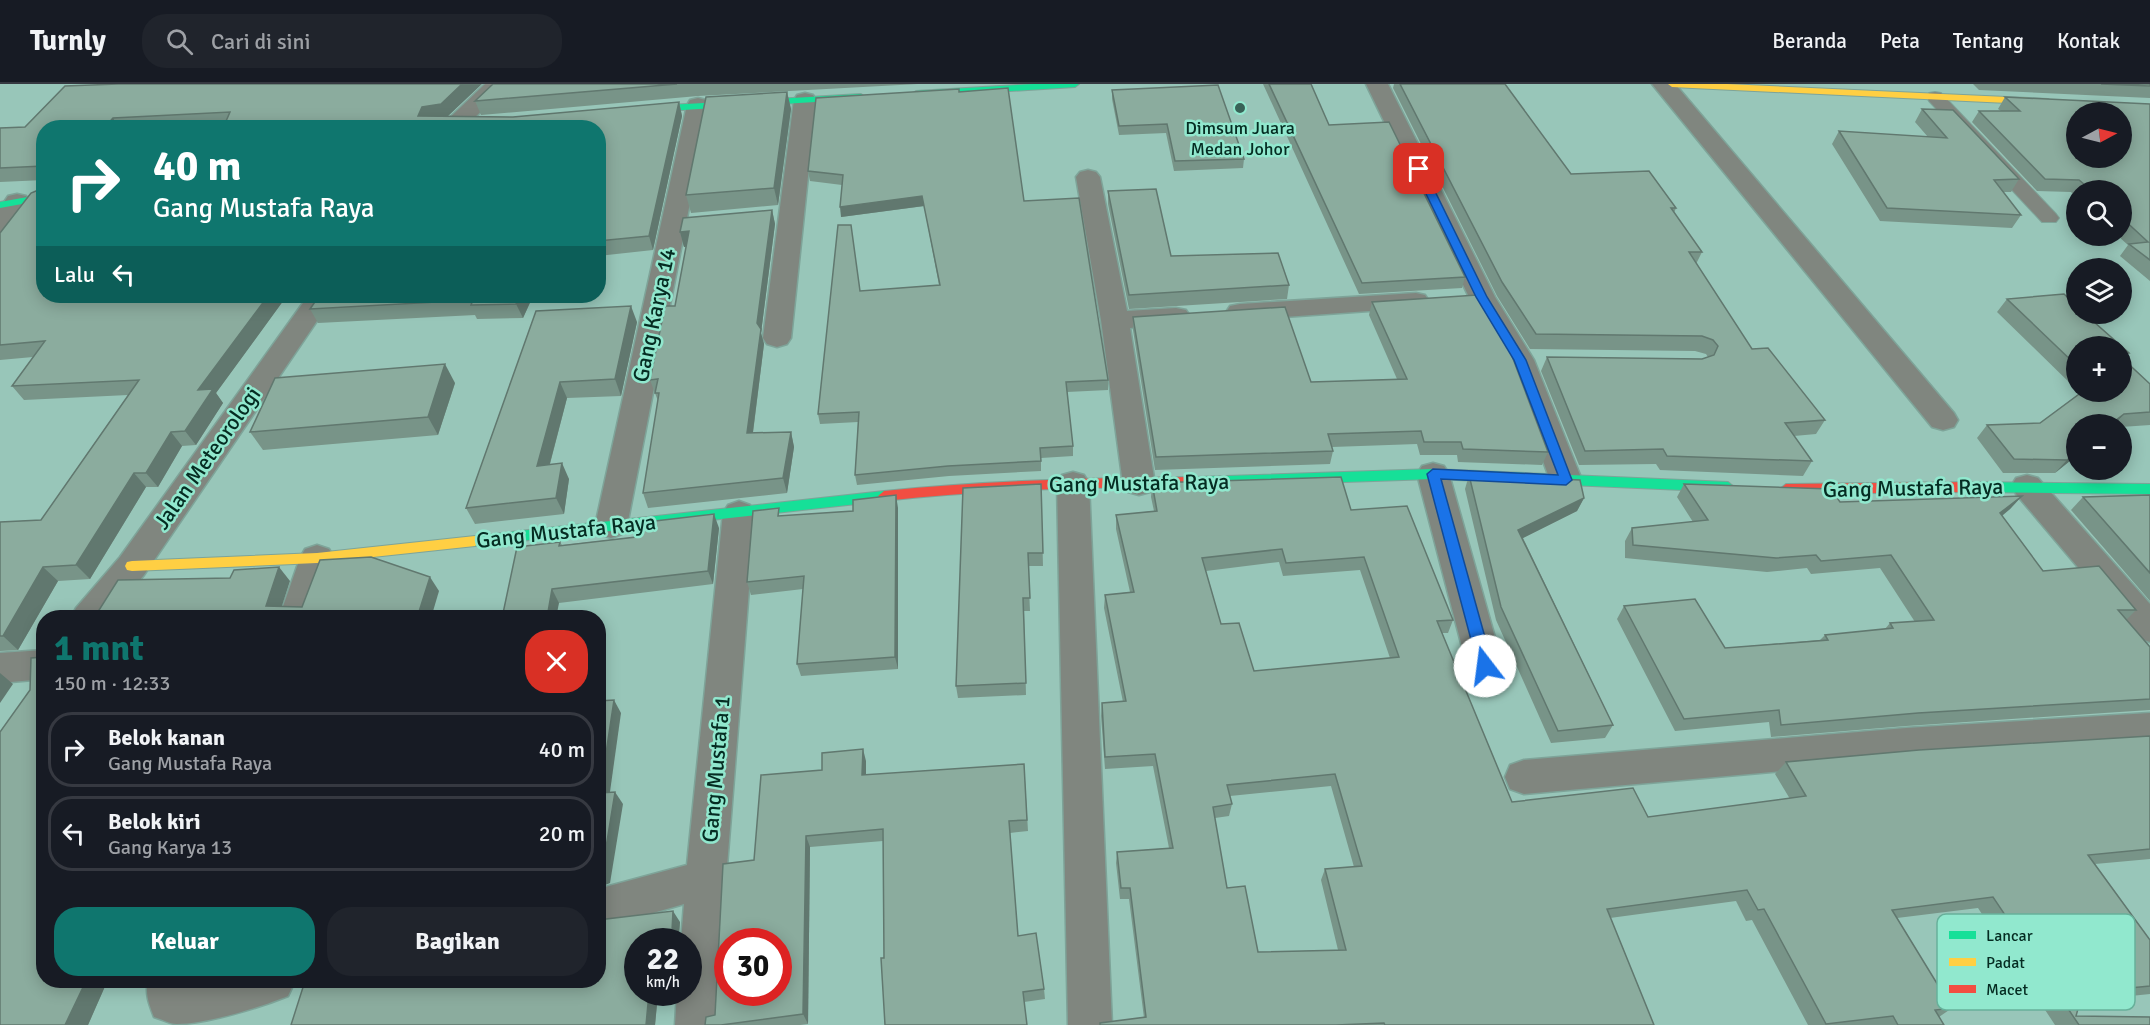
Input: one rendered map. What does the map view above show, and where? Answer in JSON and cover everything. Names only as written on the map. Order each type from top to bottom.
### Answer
[{"type":"street","points":[[453,120],[498,84]]},
{"type":"street","points":[[899,95],[1075,84]]},
{"type":"street","points":[[1377,84],[1462,298],[1532,360],[1566,480]]},
{"type":"street","points":[[1663,84],[1943,420]]},
{"type":"street","points":[[1672,84],[2066,103]]},
{"type":"street","points":[[617,111],[875,96]]},
{"type":"street","points":[[777,338],[780,215],[805,100]]},
{"type":"street","name":"Gang Karya 14","points":[[611,526],[684,224],[698,105]]},
{"type":"street","points":[[1088,177],[1115,320],[1139,484]]},
{"type":"street","points":[[0,226],[9,203],[36,198]]},
{"type":"street","points":[[1115,320],[1462,298]]},
{"type":"street","name":"Jalan Meteorologi","points":[[95,610],[132,566],[316,303]]},
{"type":"street","points":[[1433,474],[1485,666]]},
{"type":"street","name":"Gang Mustafa Raya","points":[[132,566],[317,558],[949,489],[1073,483],[1139,484],[1433,474],[1740,487]]},
{"type":"street","points":[[1073,483],[1090,1025]]},
{"type":"street","points":[[2027,486],[2150,628]]},
{"type":"street","name":"Gang Mustafa Raya","points":[[1775,488],[1833,490],[2027,486],[2150,489]]},
{"type":"street","name":"Gang Mustafa 1","points":[[697,1025],[706,879],[739,513]]},
{"type":"street","points":[[299,610],[317,558]]},
{"type":"street","points":[[0,668],[36,665]]},
{"type":"street","points":[[1524,777],[1894,745],[2150,729]]},
{"type":"street","points":[[606,907],[706,879]]},
{"type":"street","points":[[168,988],[170,1001],[178,1002],[247,988]]},
{"type":"lane","points":[[1935,97],[2049,218]]},
{"type":"building","points":[[462,84],[441,104],[422,107],[418,116],[513,117],[679,102],[649,236],[606,240],[606,120],[226,120],[230,112],[113,118],[111,120],[36,120],[36,166],[0,168],[0,128],[25,127],[65,86]]},
{"type":"building","points":[[493,84],[677,84],[475,101]]},
{"type":"building","points":[[1269,84],[1311,84],[1329,125],[1389,122],[1465,277],[1362,283]]},
{"type":"building","points":[[1400,84],[1505,84],[1571,174],[1649,171],[1676,208],[1671,208],[1702,252],[1689,252],[1752,349],[1768,348],[1825,420],[1785,423],[1812,461],[1667,456],[1663,449],[1585,451],[1547,357],[1702,359],[1714,355],[1718,346],[1713,340],[1702,336],[1536,334],[1502,282]]},
{"type":"building","points":[[2101,84],[2150,84],[2150,86]]},
{"type":"building","points":[[1218,85],[1244,159],[1175,161],[1167,124],[1119,126],[1112,90]]},
{"type":"building","points":[[1008,88],[1024,201],[1079,198],[1108,380],[1066,382],[1073,446],[1040,448],[1041,461],[948,466],[855,475],[859,412],[818,414],[838,225],[851,225],[860,291],[940,285],[922,196],[840,207],[843,175],[808,171],[816,98]]},
{"type":"building","points":[[787,92],[774,188],[686,195],[706,97]]},
{"type":"building","points":[[2005,97],[2109,102],[2066,102],[2066,168],[2132,168],[2132,103],[2150,104],[2150,260],[2132,246],[2132,244],[2148,242],[2132,227],[2132,180],[2045,179],[1979,111],[2020,111]]},
{"type":"building","points":[[1922,109],[1953,110],[2019,179],[1994,180],[2021,215],[1887,208],[1839,131],[1947,138]]},
{"type":"building","points":[[1156,189],[1171,256],[1278,253],[1289,285],[1129,295],[1108,191]]},
{"type":"building","points":[[36,191],[36,303],[263,303],[198,390],[213,389],[185,431],[171,432],[146,473],[134,473],[76,565],[43,567],[3,636],[0,636],[0,522],[41,520],[139,380],[12,386],[45,341],[0,345],[0,233],[31,193]]},
{"type":"building","points":[[772,210],[757,323],[761,329],[747,433],[791,432],[783,478],[643,493],[659,393],[655,393],[658,379],[650,380],[665,306],[675,306],[689,231],[680,232],[683,218]]},
{"type":"building","points":[[2064,294],[2066,296],[2066,324],[2096,324],[2110,336],[2066,336],[2066,355],[2007,299]]},
{"type":"building","points":[[1477,295],[1509,348],[1548,452],[1463,449],[1461,442],[1424,442],[1421,431],[1328,434],[1333,451],[1156,457],[1133,317],[1285,307],[1311,382],[1407,379],[1372,302]]},
{"type":"building","points":[[314,303],[419,303],[310,309]]},
{"type":"building","points":[[472,303],[517,303],[516,304],[471,305]]},
{"type":"building","points":[[631,306],[615,379],[560,382],[537,466],[562,463],[556,498],[466,508],[536,311]]},
{"type":"building","points":[[445,364],[428,417],[250,432],[275,378]]},
{"type":"building","points":[[2132,367],[2150,384],[2150,412],[2066,414],[2066,460],[2014,459],[1987,425],[2040,423],[2068,402],[2132,402]]},
{"type":"building","points":[[1469,475],[1580,480],[1584,498],[1518,530],[1613,725],[1558,731],[1501,607]]},
{"type":"building","points":[[1341,477],[1351,510],[1407,506],[1453,620],[1437,621],[1512,802],[1633,788],[1648,817],[1806,796],[1786,762],[1919,750],[2150,736],[2150,849],[2088,855],[2131,914],[2004,914],[1993,897],[1892,910],[1937,984],[1937,1010],[1935,1010],[1944,1025],[1898,1025],[1893,1016],[1826,1024],[1764,909],[1758,910],[1747,890],[1607,909],[1654,1025],[1385,1025],[1384,1023],[1100,1025],[1100,1023],[1146,1017],[1130,888],[1121,888],[1117,852],[1173,848],[1155,754],[1105,757],[1102,703],[1126,701],[1105,595],[1134,592],[1116,515],[1157,511],[1152,483]],"holes":[[[1282,549],[1286,563],[1364,557],[1399,657],[1254,671],[1239,623],[1221,624],[1202,558]],[[1335,774],[1362,866],[1325,869],[1346,950],[1258,952],[1245,886],[1227,888],[1213,807],[1232,804],[1227,785]]]},
{"type":"building","points":[[1041,484],[1043,553],[1028,553],[1030,598],[1023,598],[1026,683],[956,686],[963,488]]},
{"type":"building","points":[[1684,484],[1831,489],[1840,502],[2022,496],[2000,513],[2043,571],[2099,566],[2136,610],[2118,610],[2150,647],[2150,699],[1918,713],[1781,725],[1779,710],[1684,719],[1624,606],[1695,599],[1725,648],[1828,640],[1825,635],[1893,628],[1890,623],[1934,620],[1891,555],[1821,561],[1816,555],[1776,558],[1633,545],[1632,528],[1708,520]]},
{"type":"building","points":[[896,495],[895,657],[797,664],[804,576],[747,582],[753,511],[779,508],[778,516],[853,511],[853,500]]},
{"type":"building","points":[[2150,495],[2150,573],[2083,497]]},
{"type":"building","points":[[714,514],[708,571],[552,589],[548,610],[504,610],[517,547],[560,542],[559,546],[636,537],[638,523]]},
{"type":"building","points":[[371,557],[430,577],[420,610],[99,610],[118,580],[230,578],[234,570],[279,567],[266,606],[302,607],[320,560]]},
{"type":"building","points":[[31,658],[36,658],[36,988],[83,988],[65,1025],[0,1025],[0,732],[30,690]]},
{"type":"building","points":[[606,700],[614,700],[606,753]]},
{"type":"building","points":[[863,749],[862,775],[1024,764],[1027,820],[1009,821],[1018,936],[1036,933],[1044,989],[1023,992],[1027,1025],[885,1025],[881,958],[884,958],[883,829],[806,836],[803,1014],[705,1025],[706,1017],[715,1015],[715,1006],[792,1006],[792,928],[720,928],[723,864],[754,860],[761,775],[822,770],[822,753]]},
{"type":"building","points":[[615,792],[606,847],[606,793]]},
{"type":"building","points":[[673,911],[672,928],[624,928],[624,1006],[648,1006],[646,1025],[291,1025],[303,988],[606,988],[606,919]]},
{"type":"building","points":[[2135,919],[2150,940],[2150,986],[2135,987]]},
{"type":"building","points":[[2069,1010],[2078,1010],[2076,1016],[2150,1017],[2150,1025],[2079,1025]]},
{"type":"traffic: fast","points":[[916,94],[1075,84]]},
{"type":"traffic: fast","points":[[634,110],[861,97]]},
{"type":"traffic: fast","points":[[0,205],[36,198]]},
{"type":"traffic: fast","points":[[1196,482],[1433,474],[1728,487]]},
{"type":"traffic: fast","points":[[1973,487],[2150,489]]},
{"type":"traffic: fast","points":[[475,541],[884,496]]},
{"type":"traffic: slow","points":[[1672,84],[2048,102]]},
{"type":"traffic: slow","points":[[132,566],[317,558],[475,541]]},
{"type":"traffic: jam","points":[[884,496],[949,489],[1073,483],[1196,482]]},
{"type":"traffic: jam","points":[[1786,489],[1973,487]]},
{"type":"place","name":"Dimsum Juara Medan Johor","points":[[1240,108]]},
{"type":"route","points":[[1419,169],[1482,297],[1520,360],[1566,480],[1433,474],[1485,666]]}]
